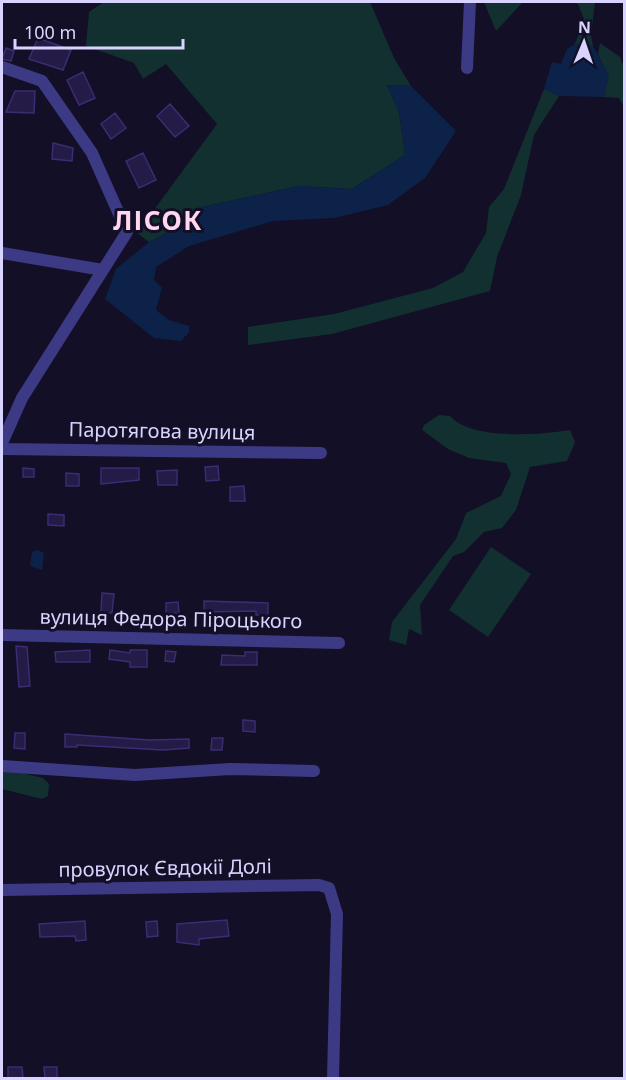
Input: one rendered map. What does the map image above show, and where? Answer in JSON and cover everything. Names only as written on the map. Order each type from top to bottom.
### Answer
[{"type":"street","points":[[467,68],[470,2]]},
{"type":"street","points":[[2,67],[42,81],[92,153],[127,232],[22,398],[2,443]]},
{"type":"street","points":[[2,253],[103,270]]},
{"type":"street","name":"Паротягова вулиця","points":[[2,449],[321,453]]},
{"type":"street","name":"вулиця Федора Піроцького","points":[[2,635],[339,643]]},
{"type":"street","points":[[2,766],[135,775],[230,769],[314,771]]},
{"type":"street","name":"провулок Євдокії Долі","points":[[2,890],[319,885],[329,888],[337,914],[333,1078]]},
{"type":"green space","points":[[104,2],[370,2],[394,58],[411,86],[387,85],[399,112],[405,155],[352,189],[299,186],[197,208],[167,233],[149,242],[137,233],[217,124],[166,64],[143,79],[134,63],[86,46],[89,12]]},
{"type":"green space","points":[[484,2],[523,2],[496,31]]},
{"type":"green space","points":[[568,2],[595,2],[591,35],[593,46],[575,44],[584,19],[578,4]]},
{"type":"green space","points":[[600,43],[620,57],[624,68],[624,107],[619,98],[604,97],[608,75],[598,54]]},
{"type":"green space","points":[[544,89],[559,96],[534,135],[521,195],[497,257],[490,291],[332,334],[248,345],[248,327],[334,314],[433,288],[463,272],[486,233],[489,207],[504,189]]},
{"type":"green space","points":[[439,415],[450,416],[460,424],[473,429],[506,434],[570,430],[575,442],[567,461],[530,467],[516,510],[502,528],[484,532],[464,552],[453,556],[420,605],[422,635],[409,629],[406,645],[389,640],[392,622],[456,539],[466,513],[501,496],[511,474],[506,463],[469,458],[448,449],[422,430],[424,425]]},
{"type":"green space","points":[[491,547],[531,574],[488,637],[449,610]]},
{"type":"green space","points":[[2,770],[24,770],[26,774],[43,778],[49,784],[48,796],[42,799],[2,789]]},
{"type":"water","points":[[575,44],[593,46],[609,75],[604,97],[559,96],[544,89],[552,62],[561,64],[567,49]]},
{"type":"water","points":[[387,85],[411,86],[456,131],[425,178],[388,205],[334,218],[273,221],[189,246],[156,267],[154,280],[162,288],[156,310],[169,320],[189,326],[189,332],[181,341],[154,338],[105,299],[116,269],[149,242],[167,233],[197,208],[299,186],[352,189],[405,155],[399,112]]},
{"type":"water","points":[[38,550],[44,553],[42,570],[30,566],[32,552]]},
{"type":"building","points":[[38,38],[71,50],[63,70],[29,59]]},
{"type":"building","points":[[6,48],[14,51],[11,61],[2,59]]},
{"type":"building","points":[[83,72],[95,98],[79,105],[67,80]]},
{"type":"building","points":[[15,91],[35,91],[34,113],[6,112]]},
{"type":"building","points":[[170,104],[189,126],[175,137],[157,116]]},
{"type":"building","points":[[115,113],[126,128],[111,139],[101,124]]},
{"type":"building","points":[[53,143],[73,148],[72,161],[52,159]]},
{"type":"building","points":[[143,153],[156,180],[139,188],[126,161]]},
{"type":"building","points":[[218,466],[219,480],[206,481],[205,467]]},
{"type":"building","points":[[23,468],[34,469],[34,477],[23,477]]},
{"type":"building","points":[[101,468],[139,468],[139,480],[101,484]]},
{"type":"building","points":[[177,470],[177,485],[158,485],[157,471]]},
{"type":"building","points":[[66,473],[79,474],[79,486],[66,486]]},
{"type":"building","points":[[244,486],[245,501],[230,501],[230,487]]},
{"type":"building","points":[[48,514],[64,515],[64,526],[48,525]]},
{"type":"building","points":[[102,593],[114,594],[112,613],[101,612]]},
{"type":"building","points":[[204,601],[268,603],[268,615],[256,615],[256,611],[204,612]]},
{"type":"building","points":[[178,602],[179,613],[166,613],[166,603]]},
{"type":"building","points":[[16,646],[27,647],[30,686],[19,687]]},
{"type":"building","points":[[90,650],[90,662],[56,662],[55,652]]},
{"type":"building","points":[[110,650],[130,653],[130,650],[147,650],[147,667],[130,667],[130,662],[109,659]]},
{"type":"building","points":[[166,651],[176,652],[174,662],[165,661]]},
{"type":"building","points":[[245,652],[257,652],[257,665],[221,665],[222,655],[245,656]]},
{"type":"building","points":[[243,720],[255,721],[255,732],[243,731]]},
{"type":"building","points":[[15,733],[25,733],[25,749],[14,748]]},
{"type":"building","points":[[65,734],[149,740],[189,739],[189,748],[163,750],[77,745],[77,747],[65,747]]},
{"type":"building","points":[[212,738],[223,738],[222,750],[211,750]]},
{"type":"building","points":[[227,920],[229,936],[199,939],[199,945],[177,942],[177,924]]},
{"type":"building","points":[[85,921],[86,940],[76,941],[75,936],[40,937],[39,924]]},
{"type":"building","points":[[157,921],[158,936],[147,937],[146,922]]},
{"type":"building","points":[[8,1067],[22,1067],[23,1078],[8,1078]]},
{"type":"building","points":[[44,1067],[57,1067],[57,1078],[45,1078]]},
{"type":"district","name":"ЛІСОК","points":[[158,221]]}]
